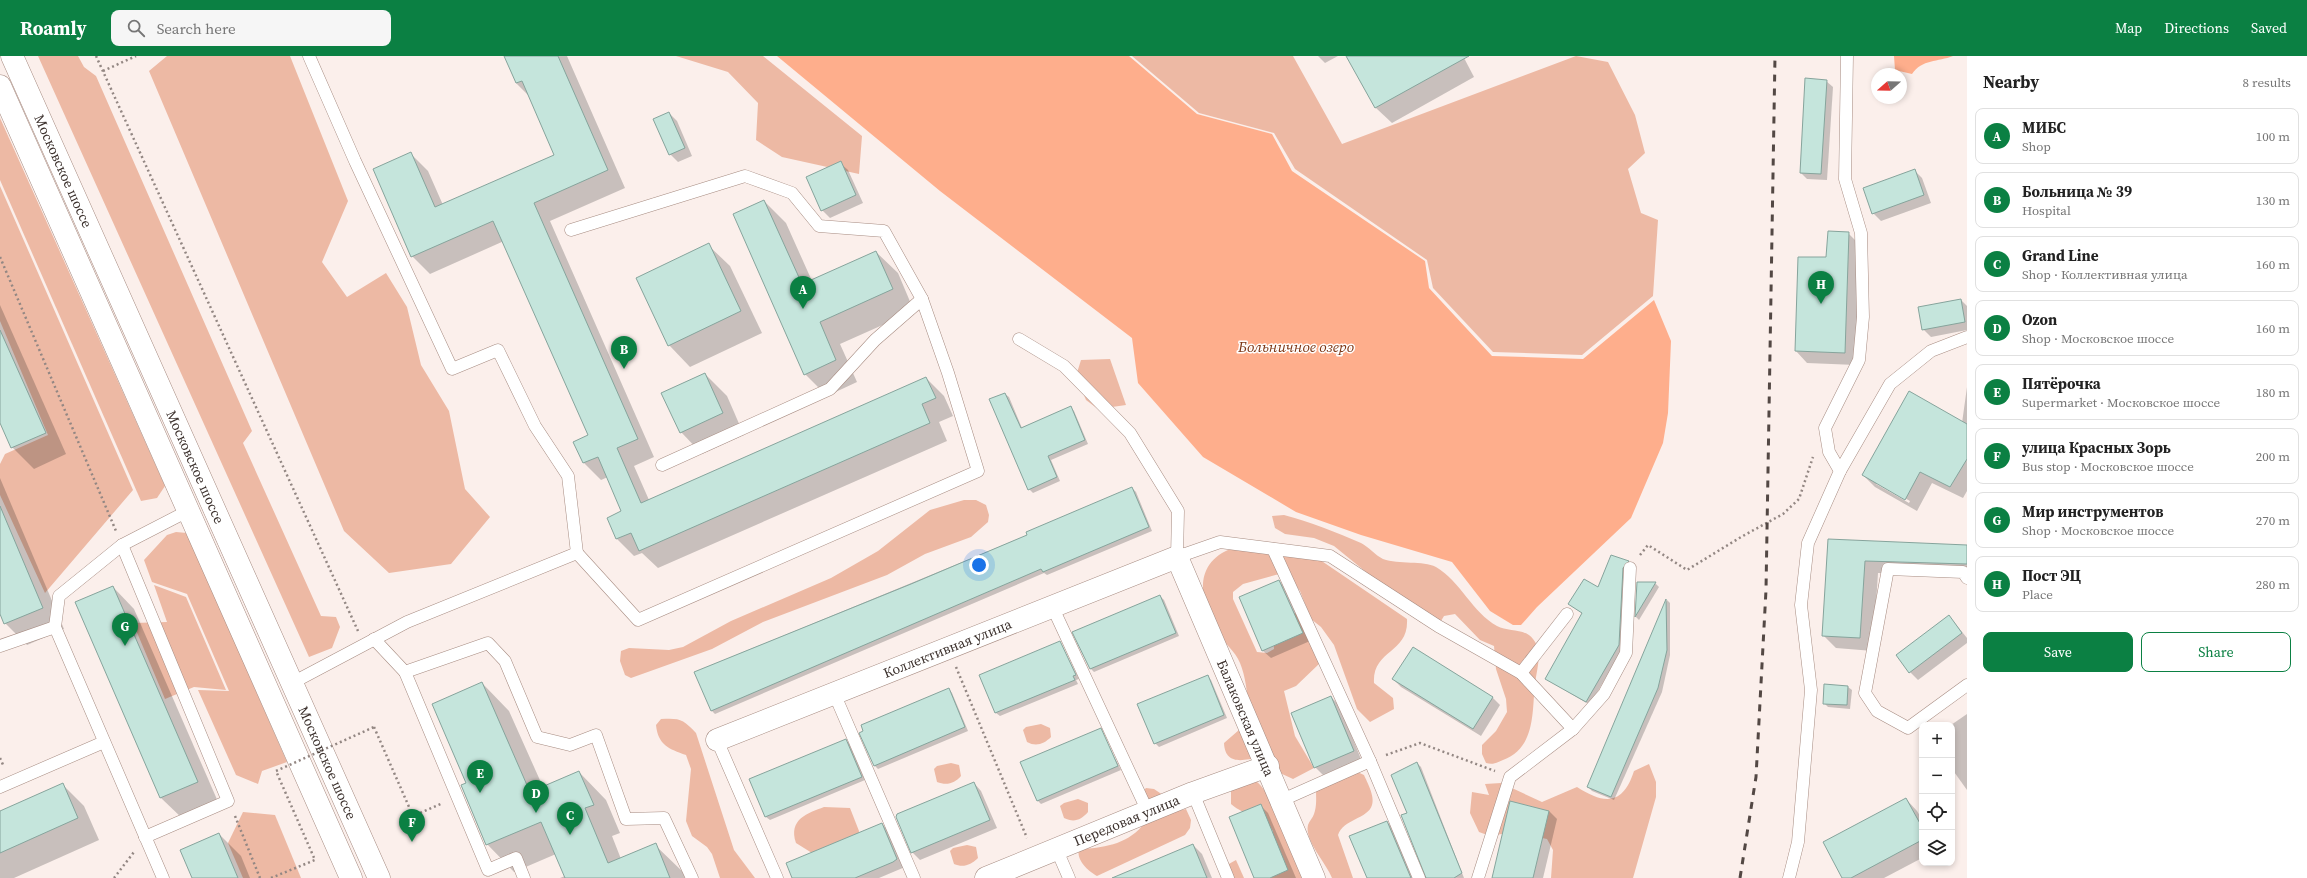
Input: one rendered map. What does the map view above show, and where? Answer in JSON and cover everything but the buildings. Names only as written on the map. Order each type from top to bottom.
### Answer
[{"type":"main road","name":"Московское шоссе","points":[[12,56],[379,878]]},
{"type":"main road","name":"Московское шоссе","points":[[0,86],[351,878]]},
{"type":"main road","name":"Коллективная улица","points":[[718,740],[1177,557]]},
{"type":"main road","name":"Балаковская улица","points":[[1177,557],[1268,766],[1280,801],[1314,878]]},
{"type":"main road","name":"Передовая улица","points":[[986,878],[1193,793],[1268,766]]},
{"type":"lane","points":[[309,56],[354,161],[452,369],[498,350],[535,426],[568,476],[577,553],[638,620],[978,471],[948,374],[922,299],[884,231],[819,226],[792,193],[745,176],[571,230]]},
{"type":"lane","points":[[1840,472],[1829,452],[1825,428],[1859,360],[1864,317],[1861,233],[1845,179],[1847,56]]},
{"type":"lane","points":[[662,465],[830,389],[875,340],[922,299]]},
{"type":"lane","points":[[1790,878],[1798,842],[1811,690],[1801,605],[1808,543],[1840,472],[1890,384],[1931,351],[1967,337]]},
{"type":"lane","points":[[1019,339],[1064,366],[1130,433],[1178,511],[1177,557],[1220,542],[1330,556],[1438,626],[1520,673],[1573,729]]},
{"type":"lane","points":[[163,878],[55,627],[59,596],[122,545],[188,511]]},
{"type":"lane","points":[[122,545],[228,801],[146,837]]},
{"type":"lane","points":[[1273,548],[1370,761],[1419,878]]},
{"type":"lane","points":[[292,684],[410,621],[577,553]]},
{"type":"lane","points":[[1478,878],[1510,777],[1573,729],[1604,694],[1626,653],[1630,568]]},
{"type":"lane","points":[[1967,578],[1963,572],[1888,569],[1865,693],[1877,711],[1908,728],[1967,685]]},
{"type":"lane","points":[[1052,606],[1148,812]]},
{"type":"lane","points":[[1520,673],[1567,614]]},
{"type":"lane","points":[[0,646],[55,627]]},
{"type":"lane","points":[[369,642],[405,672],[488,870],[516,858],[524,878]]},
{"type":"lane","points":[[405,672],[488,644],[505,661],[537,737],[570,745],[596,735],[626,819],[664,818],[692,878]]},
{"type":"lane","points":[[834,693],[914,878]]},
{"type":"lane","points":[[718,740],[777,878]]},
{"type":"lane","points":[[0,787],[104,742]]},
{"type":"lane","points":[[1280,801],[1370,761]]},
{"type":"lane","points":[[1193,793],[1228,878]]},
{"type":"lane","points":[[1056,848],[1069,878]]},
{"type":"path","points":[[96,56],[369,642]]},
{"type":"path","points":[[103,71],[136,56]]},
{"type":"path","points":[[0,257],[122,545]]},
{"type":"path","points":[[1630,568],[1648,545],[1687,570],[1741,537],[1783,514],[1799,499],[1811,461],[1826,435]]},
{"type":"path","points":[[948,648],[1035,858]]},
{"type":"path","points":[[272,878],[315,860],[276,771],[374,727],[413,816],[457,797]]},
{"type":"path","points":[[1370,761],[1420,743],[1510,777]]},
{"type":"path","points":[[228,801],[260,878]]},
{"type":"path","points":[[114,878],[146,837]]},
{"type":"shaded area","points":[[38,56],[78,56],[84,67],[96,76],[252,431],[243,443],[321,616],[336,617],[340,627],[332,648],[309,657]]},
{"type":"shaded area","points":[[167,56],[290,56],[348,201],[322,262],[347,297],[386,273],[407,307],[421,365],[449,411],[465,489],[490,517],[451,564],[389,573],[344,531],[149,71]]},
{"type":"shaded area","points":[[676,56],[763,56],[862,136],[859,174],[782,157],[756,140],[758,103],[728,72]]},
{"type":"shaded area","points":[[1132,56],[1293,56],[1342,144],[1576,56],[1608,62],[1635,115],[1645,153],[1628,169],[1641,213],[1658,220],[1653,296],[1582,355],[1493,352],[1433,288],[1427,260],[1295,169],[1274,133],[1199,113]]},
{"type":"shaded area","points":[[0,118],[165,486],[157,498],[141,501],[0,180]]},
{"type":"shaded area","points":[[0,186],[133,490],[45,593],[0,495],[0,464],[5,454],[48,435],[0,321]]},
{"type":"shaded area","points":[[1110,359],[1126,405],[1098,409],[1086,400],[1076,376],[1081,360]]},
{"type":"shaded area","points":[[964,500],[976,500],[986,505],[989,515],[988,522],[971,537],[925,554],[887,575],[763,622],[712,649],[631,678],[625,675],[620,661],[621,651],[629,648],[669,650],[683,647],[731,621],[831,578],[878,551],[930,510]]},
{"type":"shaded area","points":[[1284,515],[1361,543],[1383,559],[1396,562],[1431,565],[1436,567],[1453,581],[1480,613],[1488,620],[1501,628],[1526,633],[1530,636],[1536,644],[1539,655],[1530,728],[1522,747],[1514,754],[1493,764],[1486,763],[1482,754],[1482,745],[1496,731],[1507,712],[1506,699],[1496,669],[1494,646],[1480,640],[1455,614],[1444,616],[1438,626],[1429,626],[1420,622],[1393,594],[1334,546],[1314,538],[1285,534],[1275,528],[1272,516]]},
{"type":"shaded area","points":[[176,532],[187,533],[287,762],[262,771],[258,784],[236,775],[198,690],[229,691],[187,594],[152,582],[144,560],[167,535]]},
{"type":"shaded area","points":[[1233,548],[1307,551],[1407,619],[1406,630],[1402,639],[1397,646],[1384,657],[1375,672],[1374,683],[1393,698],[1394,709],[1370,722],[1357,709],[1334,645],[1321,627],[1311,619],[1300,591],[1293,582],[1279,574],[1243,584],[1233,592],[1233,599],[1257,652],[1267,653],[1274,649],[1272,613],[1280,607],[1299,615],[1320,663],[1296,686],[1284,691],[1295,736],[1314,768],[1293,779],[1280,773],[1258,757],[1246,760],[1236,760],[1231,758],[1225,750],[1224,743],[1247,723],[1247,692],[1240,663],[1233,651],[1218,633],[1207,609],[1203,584],[1205,573],[1210,563],[1220,555]]},
{"type":"shaded area","points":[[154,585],[186,597],[226,690],[194,687],[165,699],[133,623],[167,622]]},
{"type":"shaded area","points":[[661,719],[681,720],[696,733],[734,850],[755,878],[720,878],[712,854],[707,847],[692,836],[686,821],[691,769],[686,755],[674,751],[665,745],[659,737],[656,725]]},
{"type":"shaded area","points":[[1041,724],[1050,728],[1051,737],[1040,744],[1030,744],[1027,742],[1023,730],[1026,727]]},
{"type":"shaded area","points":[[951,763],[959,765],[961,776],[950,783],[944,784],[937,782],[934,769],[937,766]]},
{"type":"shaded area","points":[[1649,764],[1656,782],[1656,797],[1633,878],[1551,878],[1553,850],[1547,839],[1513,832],[1490,836],[1479,832],[1470,813],[1472,792],[1489,795],[1485,784],[1501,783],[1542,802],[1577,787],[1596,797],[1604,799],[1619,796],[1630,782],[1634,771]]},
{"type":"shaded area","points":[[1353,770],[1364,775],[1372,793],[1373,801],[1370,810],[1350,822],[1338,835],[1353,878],[1332,878],[1309,838],[1308,825],[1315,811],[1316,789]]},
{"type":"shaded area","points":[[1253,779],[1269,796],[1276,809],[1302,878],[1263,878],[1273,831],[1264,822],[1242,812],[1231,804],[1231,788]]},
{"type":"shaded area","points":[[1146,788],[1154,789],[1163,795],[1169,813],[1186,809],[1191,820],[1190,828],[1185,835],[1097,876],[1081,861],[1079,857],[1079,849],[1096,848],[1113,844],[1136,832],[1142,826],[1137,808],[1137,797]]},
{"type":"shaded area","points":[[1078,799],[1088,803],[1088,812],[1077,820],[1068,820],[1064,818],[1060,806],[1064,803]]},
{"type":"shaded area","points":[[824,807],[850,808],[859,831],[858,840],[812,853],[796,843],[794,835],[795,828],[801,818]]},
{"type":"shaded area","points":[[243,812],[275,815],[301,878],[243,878],[228,843]]},
{"type":"shaded area","points":[[967,845],[976,847],[978,858],[967,865],[961,866],[954,864],[950,851],[953,848]]},
{"type":"shaded area","points":[[1236,860],[1244,878],[1226,878],[1227,865]]},
{"type":"water","name":"Больничное озеро","points":[[777,56],[1129,56],[1197,114],[1272,134],[1292,171],[1425,261],[1429,288],[1492,356],[1583,359],[1654,300],[1671,341],[1668,413],[1663,443],[1631,518],[1537,607],[1521,625],[1513,625],[1490,611],[1452,562],[1361,535],[1296,512],[1203,457],[1138,383],[1132,338],[940,191]]},
{"type":"water","points":[[1894,56],[1953,56],[1925,63],[1916,69],[1912,74],[1907,73],[1907,68],[1895,68]]},
{"type":"railway","points":[[1740,878],[1756,777],[1766,590],[1775,56]]},
{"type":"place","name":"Пост ЭЦ","points":[[1821,304]]},
{"type":"place","name":"МИБС","points":[[803,309]]},
{"type":"place","name":"Больница № 39","points":[[624,369]]},
{"type":"place","name":"Мир инструментов","points":[[125,646]]},
{"type":"place","name":"Пятёрочка","points":[[480,793]]},
{"type":"place","name":"Ozon","points":[[536,813]]},
{"type":"place","name":"Grand Line","points":[[570,835]]},
{"type":"place","name":"улица Красных Зорь","points":[[412,842]]}]
